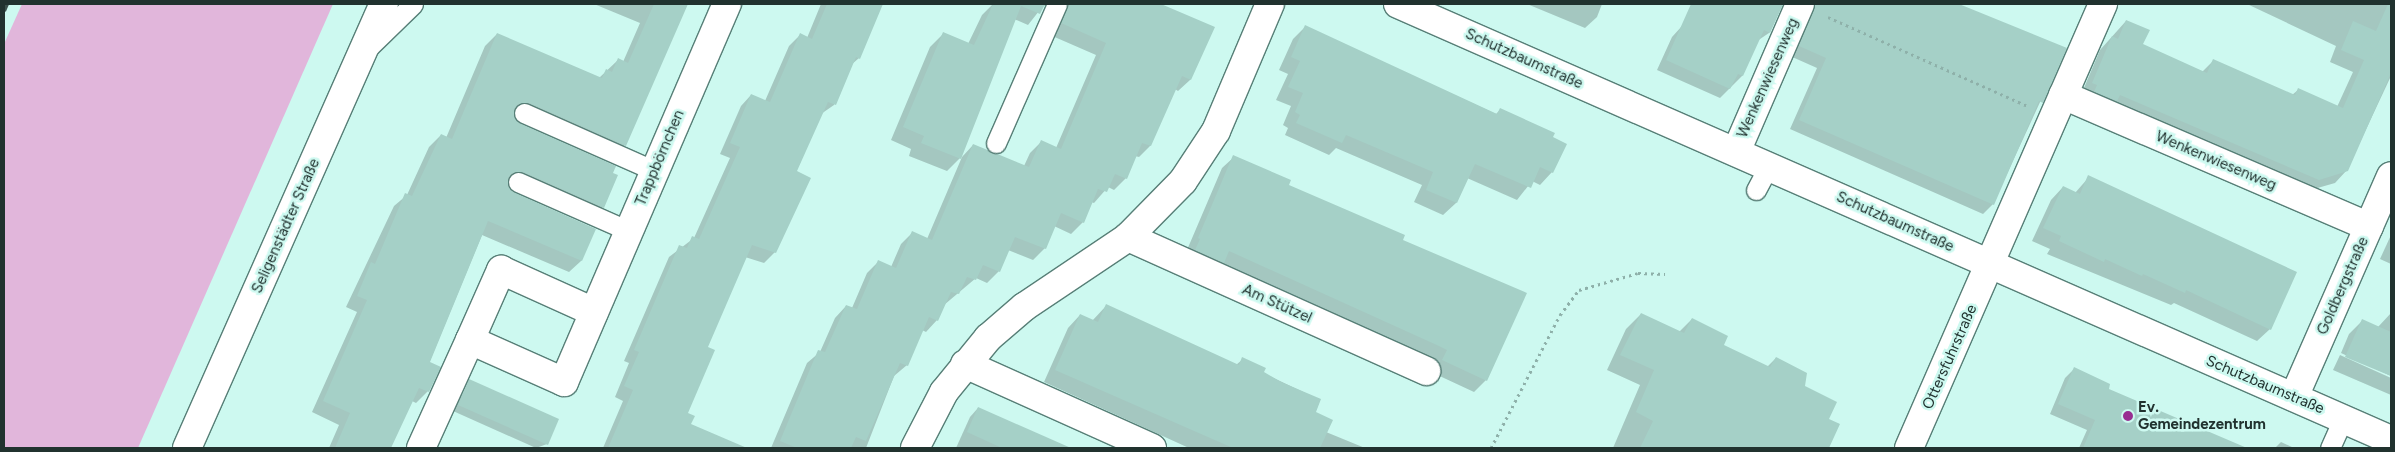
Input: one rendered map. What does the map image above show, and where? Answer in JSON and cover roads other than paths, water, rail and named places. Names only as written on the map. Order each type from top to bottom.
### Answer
[{"type":"street","name":"Seligenstädter Straße","points":[[187,448],[384,4]]},
{"type":"street","name":"Trappbörnchen","points":[[470,340],[564,382],[727,4]]},
{"type":"street","points":[[915,448],[944,392],[965,364],[1013,315],[1128,237],[1166,201],[1202,155],[1229,102],[1270,4]]},
{"type":"street","name":"Schutzbaumstraße","points":[[1398,4],[2391,440]]},
{"type":"street","name":"Wenkenwiesenweg","points":[[1736,152],[1800,4]]},
{"type":"street","points":[[1991,265],[2103,4]]},
{"type":"street","name":"Wenkenwiesenweg","points":[[2058,106],[2369,227]]},
{"type":"street","name":"Goldbergstraße","points":[[2294,397],[2391,176]]},
{"type":"street","name":"Am Stützel","points":[[1128,237],[1426,370]]},
{"type":"street","name":"Ottersfuhrstraße","points":[[1909,448],[1991,265]]},
{"type":"street","points":[[421,448],[501,270],[594,312]]},
{"type":"street","points":[[965,364],[1152,448]]},
{"type":"lane","points":[[363,52],[413,4]]},
{"type":"lane","points":[[996,142],[1057,4]]},
{"type":"lane","points":[[524,113],[655,171]]},
{"type":"lane","points":[[1756,190],[1769,166]]},
{"type":"lane","points":[[518,182],[629,231]]},
{"type":"lane","points":[[2330,448],[2343,419]]},
{"type":"railway","points":[[4,11],[7,4]]},
{"type":"place","name":"Ev. Gemeindezentrum","points":[[2128,416]]}]
